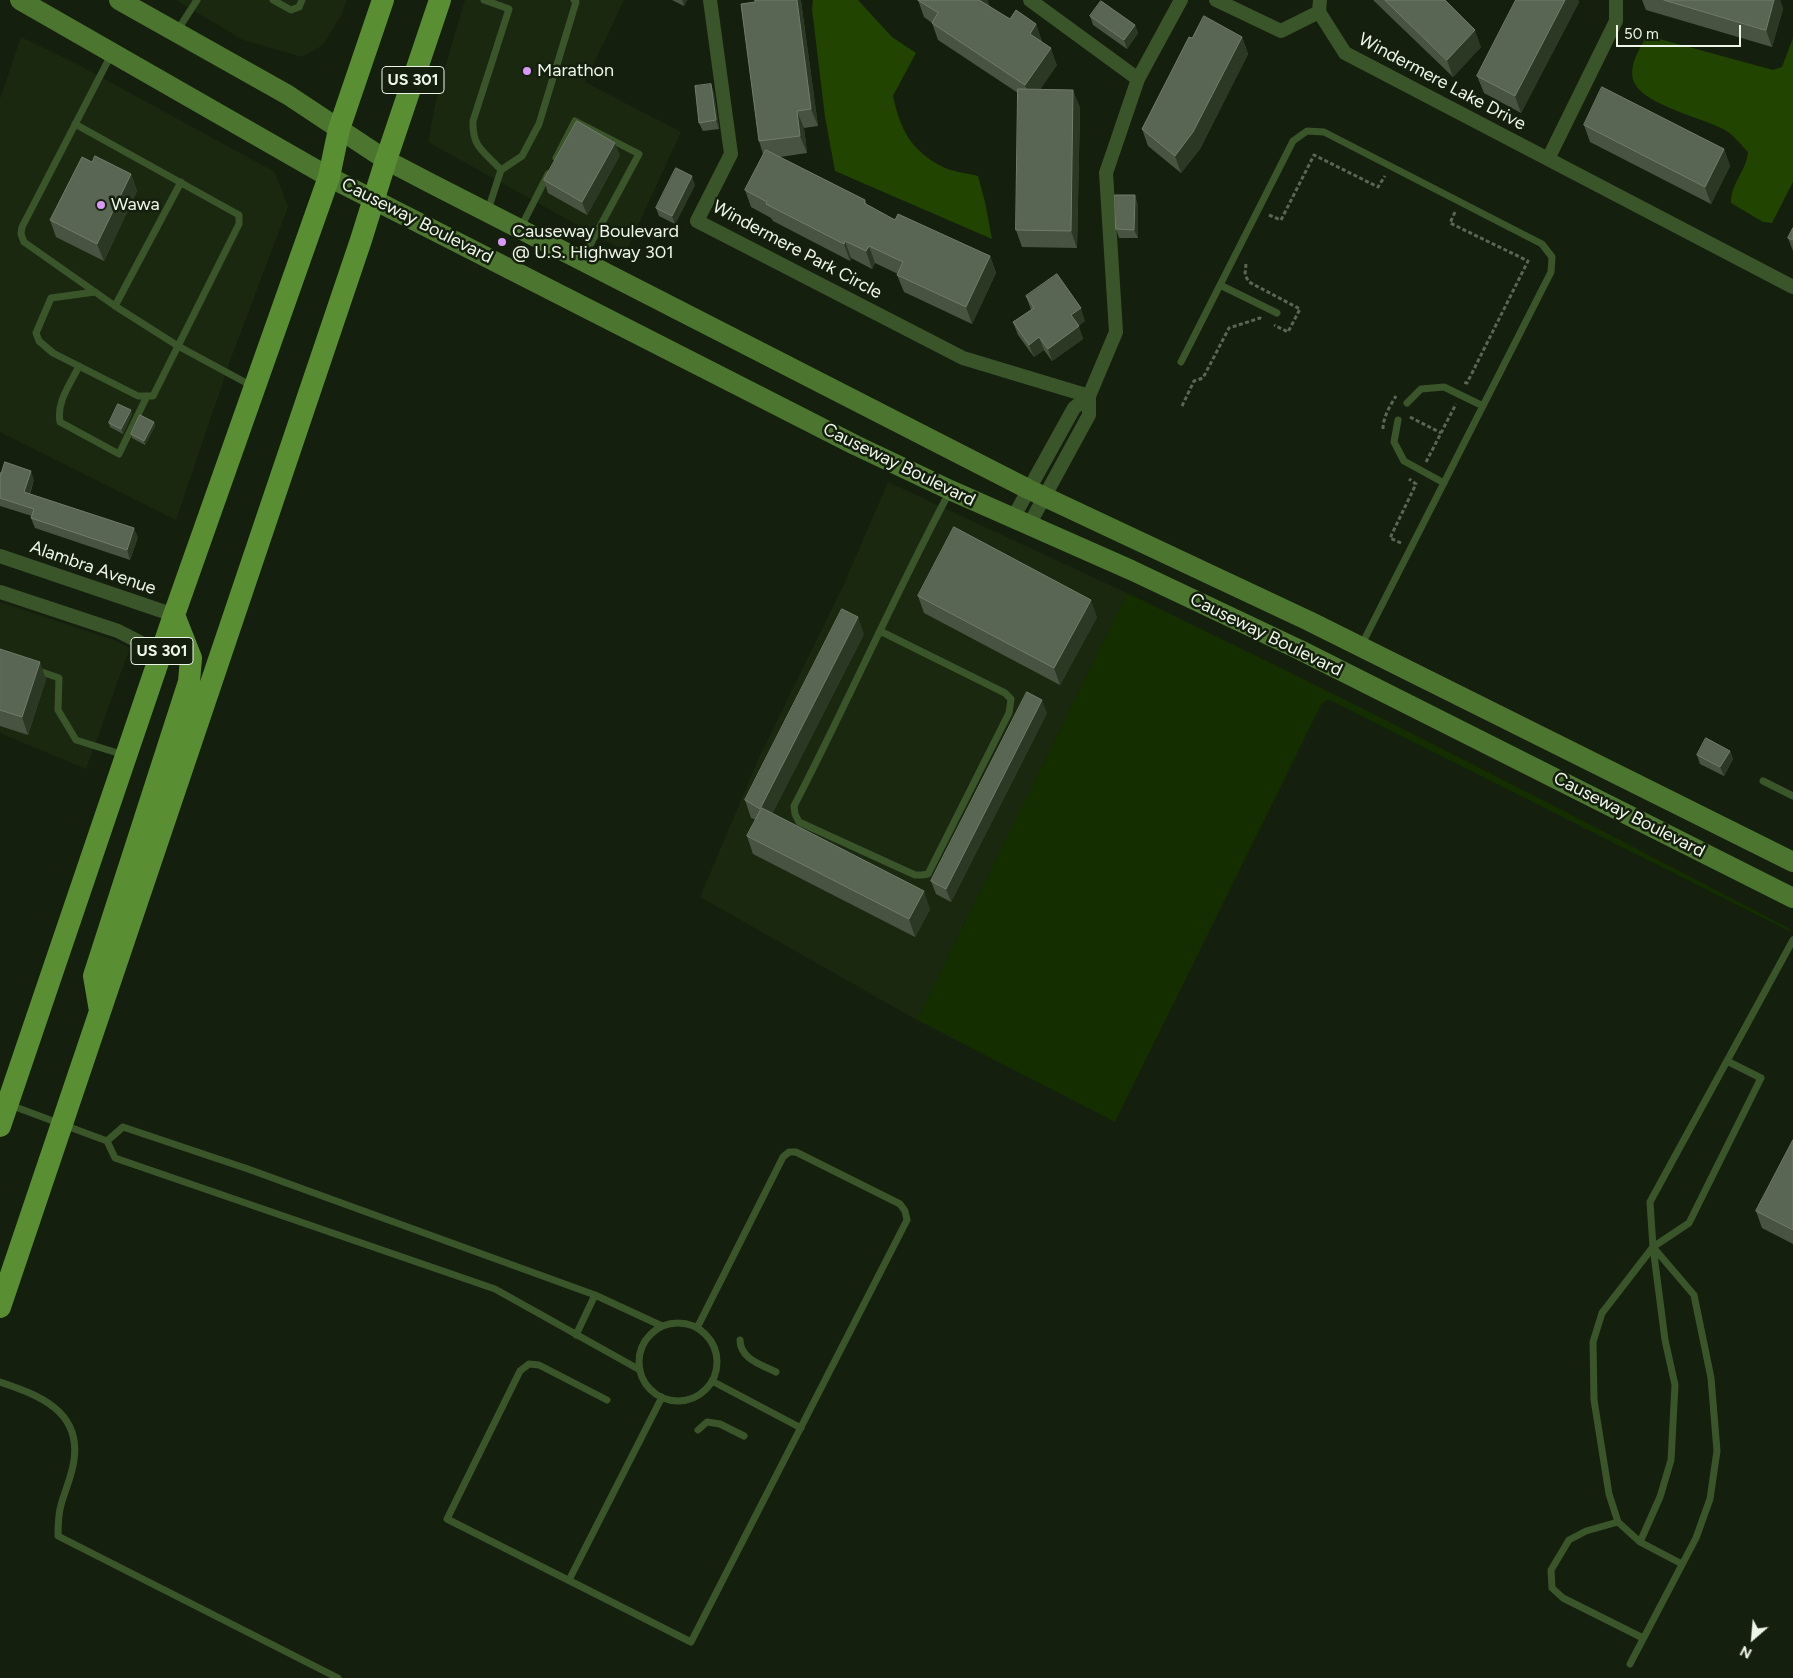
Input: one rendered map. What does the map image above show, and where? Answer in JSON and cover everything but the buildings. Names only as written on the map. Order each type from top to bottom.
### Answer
[{"type":"main road","name":"Causeway Boulevard","points":[[20,0],[329,177],[855,445],[950,490],[1130,570],[1300,650],[1793,898]]},
{"type":"main road","name":"Causeway Boulevard","points":[[119,0],[288,95],[386,160],[519,229],[1036,493],[1361,646],[1793,862]]},
{"type":"main road","name":"US 301","points":[[0,1126],[4,1102],[329,177],[339,129],[383,0]]},
{"type":"main road","name":"US 301","points":[[0,1307],[440,0]]},
{"type":"main road","points":[[100,1014],[94,976],[189,682],[191,658],[174,615]]},
{"type":"street","name":"Windermere Park Circle","points":[[710,0],[731,154],[697,221],[963,358],[1089,396]]},
{"type":"street","points":[[1030,0],[1138,79]]},
{"type":"street","points":[[1021,522],[1074,408],[1089,396],[1116,332],[1106,174],[1138,79],[1181,0]]},
{"type":"street","points":[[1216,0],[1281,31],[1320,6]]},
{"type":"street","points":[[1548,159],[1616,21],[1616,0]]},
{"type":"street","name":"Windermere Lake Drive","points":[[1320,6],[1345,53],[1793,287]]},
{"type":"street","name":"Alambra Avenue","points":[[0,556],[174,615]]},
{"type":"street","points":[[0,592],[118,631],[161,653]]},
{"type":"lane","points":[[176,32],[197,0]]},
{"type":"lane","points":[[273,0],[291,10],[298,7],[302,0]]},
{"type":"lane","points":[[484,0],[509,9]]},
{"type":"lane","points":[[501,170],[477,145],[472,135],[473,121],[512,0]]},
{"type":"lane","points":[[488,212],[501,170],[522,156],[539,124],[576,2],[574,0]]},
{"type":"lane","points":[[112,53],[22,227],[21,234],[24,242],[115,306],[178,346],[255,387]]},
{"type":"lane","points":[[554,162],[575,121],[639,154],[582,261]]},
{"type":"lane","points":[[75,124],[238,214],[239,224],[153,396],[138,396],[53,353],[38,341],[36,333],[51,298],[96,292]]},
{"type":"lane","points":[[1180,362],[1293,141],[1308,131],[1324,132],[1542,244],[1552,256],[1551,272],[1361,646]]},
{"type":"lane","points":[[519,229],[550,170]]},
{"type":"lane","points":[[115,306],[181,182]]},
{"type":"lane","points":[[1220,285],[1277,313]]},
{"type":"lane","points":[[79,366],[60,405],[58,413],[60,422],[119,454],[147,396]]},
{"type":"lane","points":[[1407,403],[1421,389],[1444,387],[1483,406]]},
{"type":"lane","points":[[1398,420],[1394,442],[1404,461],[1444,483]]},
{"type":"lane","points":[[880,631],[1005,693],[1010,699],[1010,709],[995,740],[928,874],[922,876],[915,875],[799,822],[794,806],[895,597],[950,490]]},
{"type":"lane","points":[[25,666],[59,678],[58,710],[76,740],[126,756]]},
{"type":"lane","points":[[1763,781],[1793,796]]},
{"type":"lane","points":[[1640,1542],[1660,1497],[1671,1460],[1675,1385],[1665,1340],[1653,1247],[1650,1202],[1793,940]]},
{"type":"lane","points":[[1682,1564],[1640,1542],[1618,1522],[1609,1494],[1594,1400],[1594,1342],[1602,1313],[1653,1247],[1689,1223],[1761,1078],[1727,1061]]},
{"type":"lane","points":[[4,1102],[107,1141],[116,1158],[494,1289],[640,1370]]},
{"type":"lane","points":[[107,1141],[123,1127],[248,1169],[594,1295],[662,1326]]},
{"type":"lane","points":[[607,1400],[539,1365],[530,1364],[520,1371],[447,1519],[691,1642],[907,1220],[905,1211],[900,1204],[796,1152],[788,1152],[783,1158],[697,1328]]},
{"type":"lane","points":[[1630,1664],[1696,1538],[1710,1499],[1717,1451],[1711,1378],[1694,1295],[1653,1247]]},
{"type":"lane","points":[[576,1335],[594,1295]]},
{"type":"lane","points":[[674,1323],[686,1324],[697,1328],[708,1338],[715,1351],[716,1371],[707,1389],[699,1395],[679,1401],[662,1397],[650,1390],[640,1370],[639,1357],[643,1344],[651,1334],[662,1326],[674,1323]]},
{"type":"lane","points":[[740,1340],[740,1348],[745,1355],[776,1372]]},
{"type":"lane","points":[[712,1381],[801,1428]]},
{"type":"lane","points":[[0,1382],[34,1395],[58,1409],[70,1424],[75,1442],[74,1462],[60,1507],[58,1536],[338,1678]]},
{"type":"lane","points":[[569,1580],[662,1397]]},
{"type":"lane","points":[[698,1430],[707,1422],[720,1424],[744,1436]]},
{"type":"lane","points":[[1618,1522],[1586,1531],[1569,1540],[1551,1570],[1552,1588],[1563,1598],[1643,1638]]},
{"type":"path","points":[[1266,223],[1270,214],[1281,220],[1314,155],[1378,187],[1387,172]]},
{"type":"path","points":[[1456,208],[1450,223],[1528,261],[1467,383],[1460,381]]},
{"type":"path","points":[[1182,406],[1194,381],[1203,378],[1228,328],[1260,318],[1288,332],[1300,308],[1250,282],[1245,275],[1244,266],[1248,257]]},
{"type":"path","points":[[1383,432],[1383,423],[1387,412],[1397,395]]},
{"type":"path","points":[[1425,465],[1456,404]]},
{"type":"path","points":[[1410,418],[1441,433]]},
{"type":"path","points":[[1402,544],[1390,538],[1416,484],[1403,474]]},
{"type":"shaded area","points":[[176,0],[347,0],[342,14],[323,45],[302,57],[243,40]]},
{"type":"shaded area","points":[[465,0],[624,0],[585,82],[681,132],[626,252],[428,142],[438,91]]},
{"type":"shaded area","points":[[813,0],[858,0],[892,37],[916,53],[893,96],[903,129],[915,146],[932,161],[947,169],[978,176],[992,239],[835,171],[825,117],[812,9]]},
{"type":"shaded area","points":[[21,37],[75,63],[275,172],[288,207],[233,353],[176,520],[0,432],[0,99]]},
{"type":"shaded area","points":[[1646,38],[1656,38],[1773,70],[1782,67],[1793,38],[1793,182],[1772,223],[1763,222],[1731,203],[1733,189],[1747,159],[1748,152],[1736,139],[1723,129],[1662,105],[1641,92],[1635,84],[1632,73],[1633,66]]},
{"type":"shaded area","points":[[888,482],[1127,593],[917,1020],[700,897],[758,760],[844,584]]},
{"type":"shaded area","points":[[1127,593],[1294,674],[1460,758],[1790,929],[1789,931],[1327,700],[1321,705],[1115,1122],[917,1020]]},
{"type":"shaded area","points":[[0,602],[114,640],[130,648],[86,769],[0,733]]},
{"type":"place","name":"Marathon","points":[[527,71]]},
{"type":"place","name":"Wawa","points":[[101,205]]},
{"type":"place","name":"Causeway Boulevard @ U.S. Highway 301","points":[[502,242]]}]
